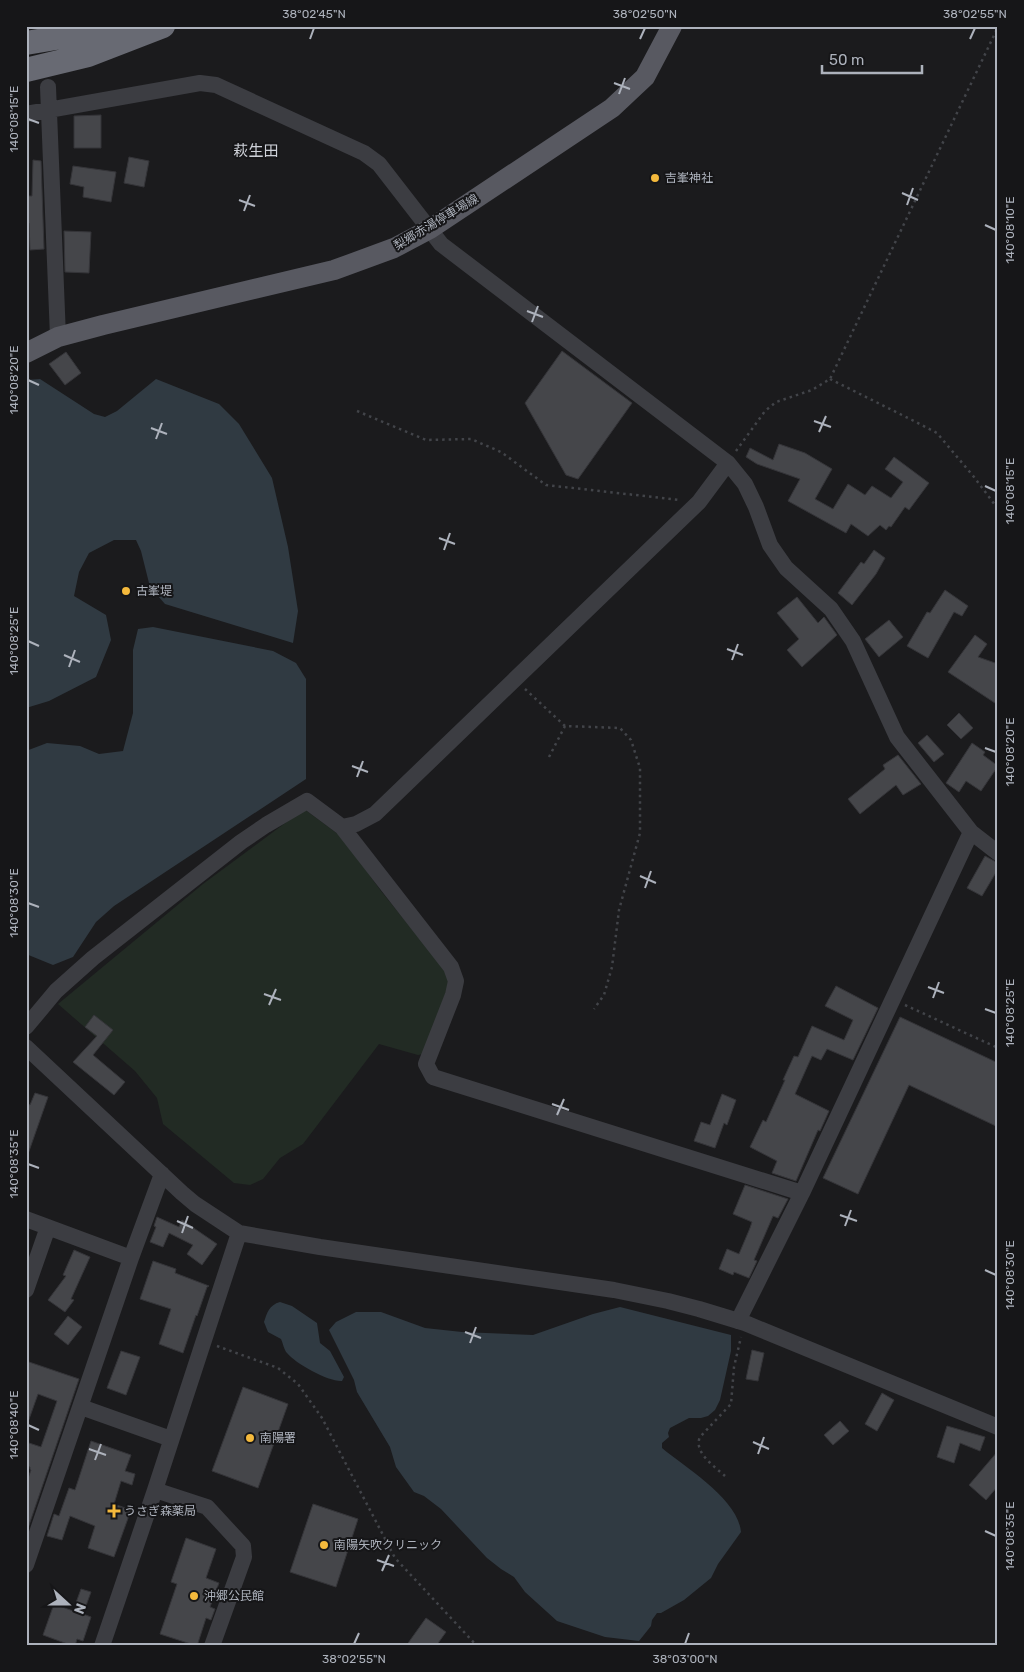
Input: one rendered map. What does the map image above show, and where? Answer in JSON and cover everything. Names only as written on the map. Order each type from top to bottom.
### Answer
[{"type":"highway","points":[[26,43],[127,26]]},
{"type":"highway","points":[[26,70],[88,55],[162,26]]},
{"type":"main road","name":"梨郷赤湯停車場線","points":[[26,353],[58,337],[334,270],[394,248],[430,228],[612,108],[645,77],[672,26]]},
{"type":"street","points":[[26,114],[200,83],[216,85],[364,153],[379,164],[441,244],[728,463],[745,484],[756,507],[770,546],[786,568],[811,589],[831,610],[853,641],[897,737],[971,832],[998,853]]},
{"type":"street","points":[[48,87],[58,337]]},
{"type":"street","points":[[342,827],[356,824],[375,814],[699,502],[728,463]]},
{"type":"street","points":[[26,1027],[56,991],[93,958],[241,842],[308,801],[342,827],[451,967],[456,981],[453,995],[426,1064],[433,1077],[802,1193]]},
{"type":"street","points":[[742,1322],[971,832]]},
{"type":"street","points":[[26,1047],[195,1204],[239,1233],[320,1247],[614,1290],[668,1301],[742,1322],[998,1427]]},
{"type":"street","points":[[28,1555],[162,1174]]},
{"type":"street","points":[[26,1219],[131,1258]]},
{"type":"street","points":[[26,1290],[48,1228]]},
{"type":"street","points":[[102,1646],[239,1233]]},
{"type":"street","points":[[81,1406],[172,1439]]},
{"type":"street","points":[[155,1490],[207,1507],[243,1546],[244,1557],[212,1646]]},
{"type":"path","points":[[728,463],[770,406],[776,402],[812,390],[830,379],[998,27]]},
{"type":"path","points":[[830,379],[936,434],[974,477],[998,509]]},
{"type":"path","points":[[357,411],[426,440],[471,439],[501,452],[546,485],[699,502]]},
{"type":"path","points":[[515,680],[565,726],[620,728],[631,740],[640,768],[640,833],[619,910],[612,967],[604,994],[594,1009]]},
{"type":"path","points":[[549,757],[565,726]]},
{"type":"path","points":[[892,999],[998,1048]]},
{"type":"path","points":[[725,1476],[699,1449],[698,1442],[700,1437],[732,1404],[734,1367],[742,1322]]},
{"type":"path","points":[[204,1342],[278,1368],[298,1384],[322,1418],[395,1558],[477,1646]]},
{"type":"shaded area","points":[[40,379],[94,414],[105,417],[117,411],[156,379],[219,404],[239,424],[272,478],[288,547],[298,611],[293,643],[165,604],[150,587],[141,551],[136,540],[114,540],[89,553],[79,572],[74,596],[106,615],[111,640],[96,677],[49,701],[26,708],[26,380]]},
{"type":"shaded area","points":[[153,627],[273,651],[296,663],[306,679],[306,779],[114,906],[96,922],[73,957],[53,965],[26,954],[26,751],[47,743],[80,746],[99,754],[123,751],[133,713],[133,650],[138,629]]},
{"type":"shaded area","points":[[304,809],[342,837],[381,891],[446,971],[450,980],[425,1054],[418,1055],[379,1044],[303,1144],[280,1158],[263,1179],[250,1185],[234,1183],[163,1124],[157,1098],[135,1071],[58,1004],[203,884]]},
{"type":"shaded area","points":[[280,1302],[292,1306],[317,1323],[320,1343],[330,1351],[344,1377],[342,1381],[329,1379],[313,1372],[286,1352],[281,1339],[268,1332],[264,1322],[266,1316],[271,1307]]},
{"type":"shaded area","points":[[620,1307],[731,1335],[731,1351],[720,1400],[715,1410],[708,1416],[689,1418],[670,1428],[669,1437],[662,1443],[662,1448],[721,1496],[738,1520],[741,1532],[718,1564],[711,1578],[684,1600],[661,1613],[657,1613],[652,1620],[651,1626],[639,1641],[605,1637],[557,1621],[525,1592],[514,1577],[487,1558],[441,1509],[424,1496],[414,1492],[396,1467],[390,1447],[357,1392],[354,1380],[329,1330],[336,1322],[356,1312],[381,1312],[425,1328],[462,1332],[533,1335],[593,1314]]},
{"type":"building","points":[[101,115],[101,148],[74,148],[74,116]]},
{"type":"building","points":[[129,157],[149,161],[144,187],[124,183]]},
{"type":"building","points":[[33,160],[41,161],[44,249],[30,250],[29,223],[26,222],[26,196],[32,196]]},
{"type":"building","points":[[73,166],[116,172],[111,202],[83,197],[84,187],[70,184]]},
{"type":"building","points":[[64,231],[91,232],[89,273],[65,272]]},
{"type":"building","points":[[562,351],[632,403],[578,479],[566,475],[525,403]]},
{"type":"building","points":[[66,352],[81,373],[65,385],[49,364]]},
{"type":"building","points":[[779,444],[805,453],[832,469],[815,499],[833,509],[848,484],[865,495],[872,486],[891,498],[903,482],[885,469],[894,457],[929,483],[909,510],[905,507],[891,527],[889,526],[886,530],[880,525],[868,536],[851,524],[846,533],[788,501],[800,479],[757,464],[746,457],[750,448],[773,460]]},
{"type":"building","points":[[874,550],[885,558],[876,574],[852,605],[838,593],[861,562],[864,564]]},
{"type":"building","points":[[945,590],[968,606],[962,616],[954,612],[928,658],[907,646],[927,612],[930,613]]},
{"type":"building","points":[[797,597],[818,623],[824,617],[837,635],[802,667],[787,650],[799,639],[777,613]]},
{"type":"building","points":[[889,620],[903,637],[879,657],[865,639]]},
{"type":"building","points":[[975,635],[987,644],[978,657],[998,664],[998,705],[948,672]]},
{"type":"building","points":[[959,713],[973,728],[961,739],[947,725]]},
{"type":"building","points":[[927,735],[944,754],[934,762],[918,743]]},
{"type":"building","points":[[972,743],[985,752],[983,755],[998,766],[981,791],[966,781],[959,792],[946,783]]},
{"type":"building","points":[[898,755],[921,784],[903,795],[896,785],[860,814],[848,799],[885,769],[883,765]]},
{"type":"building","points":[[985,856],[998,863],[998,869],[982,896],[967,888]]},
{"type":"building","points":[[836,986],[878,1008],[853,1060],[827,1049],[821,1060],[812,1056],[795,1094],[829,1111],[820,1131],[818,1130],[796,1181],[772,1173],[777,1161],[750,1147],[763,1120],[766,1122],[794,1056],[798,1057],[812,1026],[844,1040],[853,1020],[825,1006]]},
{"type":"building","points":[[94,1015],[113,1030],[93,1055],[125,1082],[114,1095],[73,1062],[97,1036],[85,1027]]},
{"type":"building","points":[[900,1017],[998,1063],[998,1127],[909,1085],[858,1194],[823,1178]]},
{"type":"building","points":[[35,1093],[48,1097],[28,1154],[26,1154],[26,1103],[30,1105]]},
{"type":"building","points":[[722,1094],[736,1100],[727,1125],[724,1123],[715,1148],[694,1141],[701,1122],[710,1125]]},
{"type":"building","points":[[745,1185],[788,1199],[778,1218],[773,1216],[754,1260],[757,1261],[749,1278],[734,1272],[733,1275],[719,1269],[727,1249],[739,1254],[752,1222],[733,1214]]},
{"type":"building","points":[[157,1217],[179,1227],[182,1220],[217,1244],[202,1265],[187,1254],[193,1245],[169,1233],[163,1247],[150,1242],[156,1227],[154,1226]]},
{"type":"building","points":[[74,1250],[90,1257],[71,1299],[74,1300],[65,1312],[48,1300],[66,1276],[63,1275]]},
{"type":"building","points":[[153,1261],[176,1269],[175,1273],[209,1286],[196,1315],[183,1353],[159,1344],[171,1309],[140,1299]]},
{"type":"building","points":[[68,1316],[82,1327],[68,1345],[54,1334]]},
{"type":"building","points":[[752,1350],[764,1353],[758,1381],[746,1379]]},
{"type":"building","points":[[121,1351],[140,1357],[126,1395],[107,1388]]},
{"type":"building","points":[[26,1361],[79,1379],[27,1531],[26,1484],[31,1470],[30,1467],[26,1466],[26,1442],[41,1447],[57,1401],[38,1394],[28,1422],[26,1422]]},
{"type":"building","name":"南陽署","points":[[243,1387],[288,1404],[258,1488],[212,1471]]},
{"type":"building","points":[[882,1393],[894,1400],[877,1431],[865,1424]]},
{"type":"building","points":[[840,1421],[849,1431],[833,1445],[824,1435]]},
{"type":"building","points":[[947,1426],[985,1437],[980,1451],[960,1443],[954,1463],[937,1457]]},
{"type":"building","points":[[91,1441],[131,1455],[125,1471],[135,1474],[132,1485],[121,1481],[114,1504],[131,1510],[114,1557],[88,1548],[95,1526],[70,1516],[62,1540],[47,1536],[54,1514],[59,1516],[69,1488],[75,1490]]},
{"type":"building","points":[[998,1451],[998,1486],[986,1500],[969,1485]]},
{"type":"building","name":"南陽矢吹クリニック","points":[[313,1504],[358,1519],[336,1587],[290,1572]]},
{"type":"building","name":"沖郷公民館","points":[[186,1538],[216,1549],[206,1578],[219,1583],[210,1607],[215,1609],[211,1620],[206,1618],[197,1646],[160,1634],[177,1584],[171,1582]]},
{"type":"building","points":[[81,1589],[91,1592],[83,1614],[91,1617],[83,1641],[77,1639],[75,1646],[73,1646],[43,1635],[54,1604],[73,1611]]},
{"type":"building","points":[[426,1618],[446,1632],[436,1646],[406,1646]]},
{"type":"place","name":"吉峯神社","points":[[655,178]]},
{"type":"place","name":"古峯堤","points":[[126,591]]},
{"type":"place","name":"南陽署","points":[[250,1438]]},
{"type":"place","name":"うさぎ森薬局","points":[[114,1511]]},
{"type":"place","name":"南陽矢吹クリニック","points":[[324,1545]]},
{"type":"place","name":"沖郷公民館","points":[[194,1596]]},
{"type":"district","name":"萩生田","points":[[256,151]]}]
